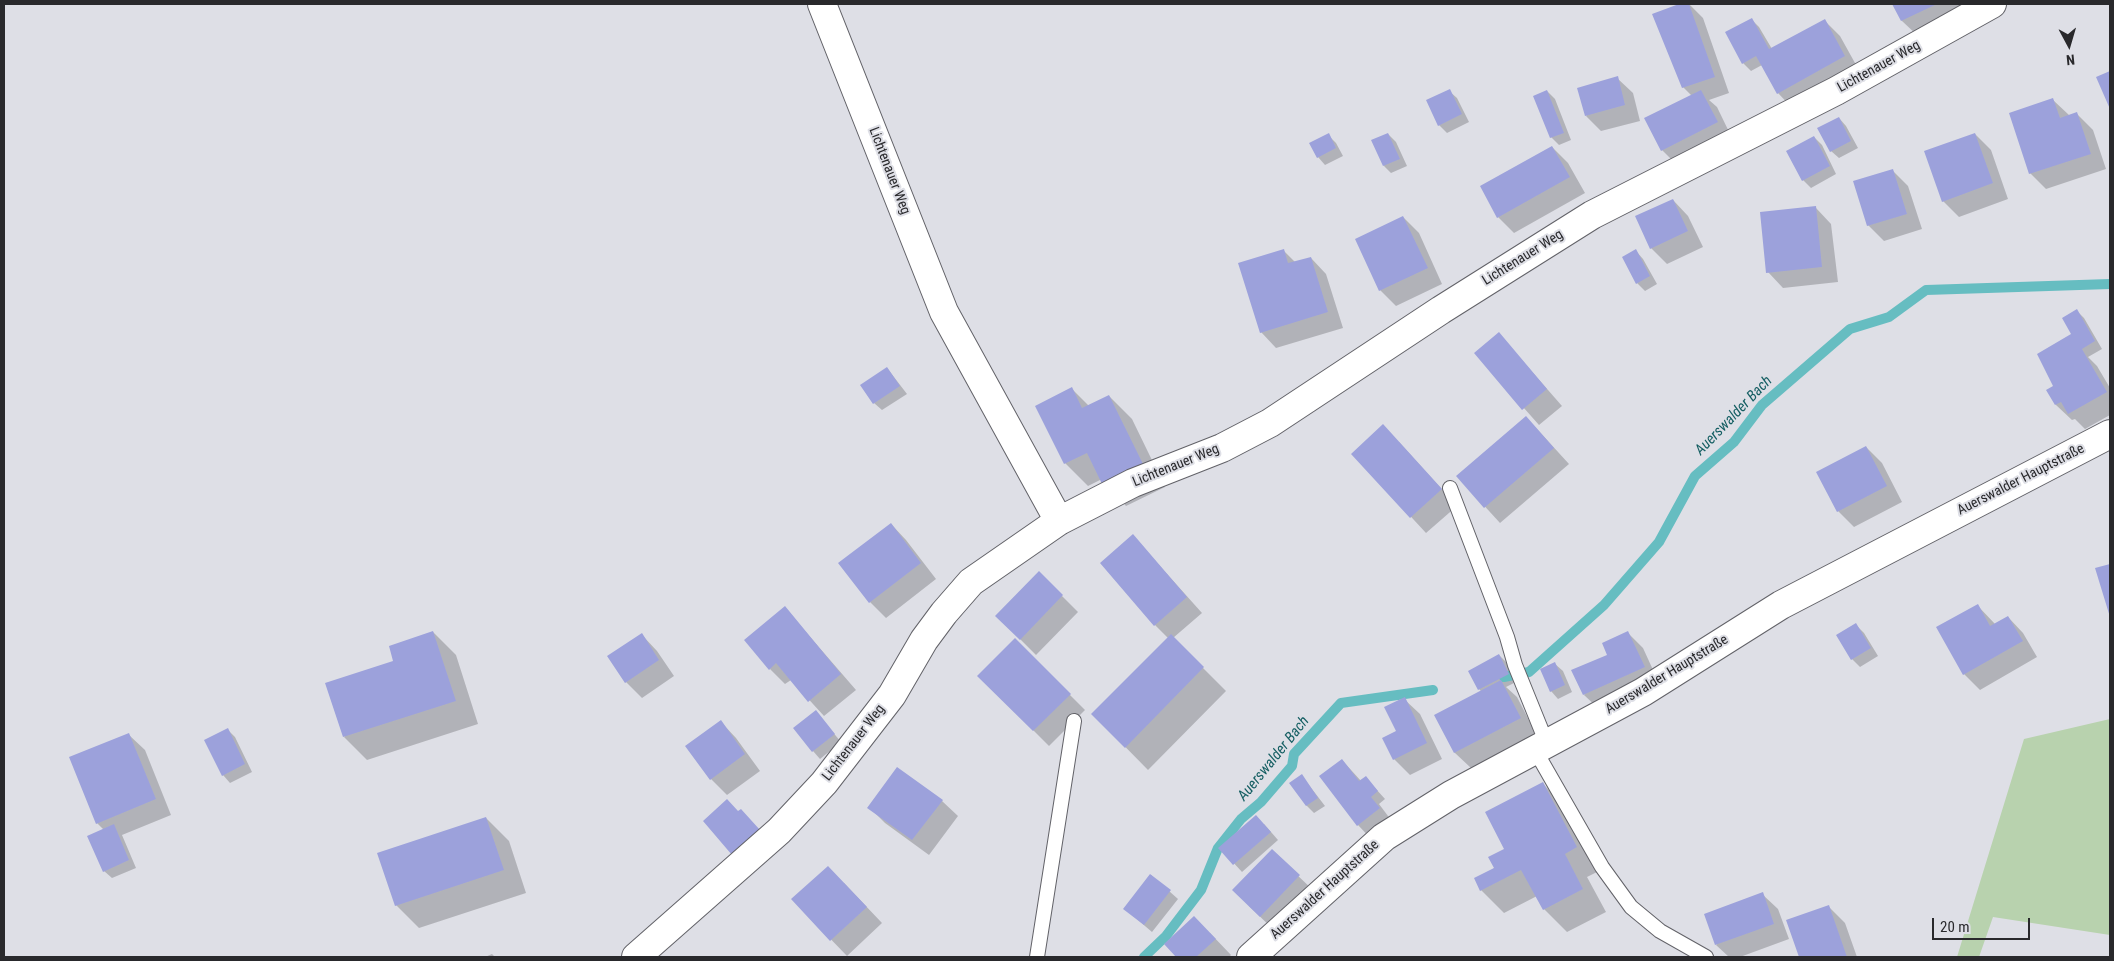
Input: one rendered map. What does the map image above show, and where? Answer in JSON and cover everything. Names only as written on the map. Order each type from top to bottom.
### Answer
[{"type":"street","name":"Lichtenauer Weg","points":[[822,4],[944,312],[1059,521]]},
{"type":"street","name":"Lichtenauer Weg","points":[[636,957],[779,831],[824,783],[892,695],[924,640],[971,582],[1059,521],[1133,483],[1222,448],[1270,423],[1440,310],[1592,215],[1836,91],[1992,4]]},
{"type":"street","name":"Auerswalder Hauptstraße","points":[[1251,957],[1384,837],[1451,795],[1643,692],[1781,605],[2110,434]]},
{"type":"lane","points":[[1450,488],[1507,637],[1541,747],[1602,867],[1631,907],[1660,931],[1706,957]]},
{"type":"lane","points":[[1037,957],[1074,721]]},
{"type":"green space","points":[[2110,719],[2110,935],[1993,917],[1979,957],[1957,957],[2024,739]]},
{"type":"building","points":[[1679,4],[1689,4],[1715,77],[1682,88],[1652,14]]},
{"type":"building","points":[[1892,4],[1937,4],[1901,21]]},
{"type":"building","points":[[1752,18],[1769,49],[1825,19],[1845,56],[1777,94],[1756,56],[1742,64],[1725,32]]},
{"type":"building","points":[[2110,71],[2110,109],[2096,77]]},
{"type":"building","points":[[1618,76],[1625,105],[1585,116],[1577,88]]},
{"type":"building","points":[[1450,89],[1462,114],[1438,126],[1426,100]]},
{"type":"building","points":[[1547,90],[1564,133],[1550,138],[1533,96]]},
{"type":"building","points":[[1701,90],[1718,122],[1661,151],[1644,118]]},
{"type":"building","points":[[2053,98],[2060,118],[2077,112],[2091,154],[2029,174],[2009,113]]},
{"type":"building","points":[[1839,117],[1851,141],[1830,152],[1817,128]]},
{"type":"building","points":[[1329,133],[1336,148],[1317,158],[1309,143]]},
{"type":"building","points":[[1388,133],[1400,159],[1383,166],[1371,140]]},
{"type":"building","points":[[1975,133],[1993,183],[1942,202],[1924,151]]},
{"type":"building","points":[[1814,136],[1830,166],[1802,181],[1786,151]]},
{"type":"building","points":[[1552,146],[1570,177],[1497,218],[1480,186]]},
{"type":"building","points":[[1893,169],[1907,214],[1867,226],[1853,181]]},
{"type":"building","points":[[1673,199],[1688,231],[1650,249],[1635,216]]},
{"type":"building","points":[[1816,206],[1822,267],[1766,273],[1760,212]]},
{"type":"building","points":[[1403,216],[1428,268],[1379,291],[1355,239]]},
{"type":"building","points":[[1284,249],[1288,263],[1311,257],[1328,312],[1260,333],[1238,263]]},
{"type":"building","points":[[1636,249],[1650,276],[1636,284],[1622,257]]},
{"type":"building","points":[[2077,309],[2095,341],[2082,349],[2107,392],[2068,414],[2061,402],[2055,405],[2046,390],[2053,386],[2037,354],[2071,334],[2062,318]]},
{"type":"building","points":[[1499,332],[1547,389],[1522,410],[1474,353]]},
{"type":"building","points":[[887,367],[900,386],[873,404],[860,385]]},
{"type":"building","points":[[1072,387],[1082,408],[1109,395],[1143,464],[1102,484],[1087,453],[1064,464],[1035,406]]},
{"type":"building","points":[[1526,416],[1554,448],[1484,508],[1456,476]]},
{"type":"building","points":[[1383,424],[1442,489],[1410,518],[1351,454]]},
{"type":"building","points":[[1866,446],[1887,486],[1837,512],[1816,472]]},
{"type":"building","points":[[891,523],[921,563],[869,603],[838,563]]},
{"type":"building","points":[[1133,534],[1187,597],[1154,626],[1100,563]]},
{"type":"building","points":[[2110,564],[2110,617],[2095,568]]},
{"type":"building","points":[[1039,571],[1063,595],[1020,640],[995,616]]},
{"type":"building","points":[[1978,604],[1990,626],[2008,616],[2023,641],[1963,675],[1936,627]]},
{"type":"building","points":[[785,606],[841,674],[808,702],[776,663],[769,670],[744,640]]},
{"type":"building","points":[[1856,623],[1871,648],[1851,660],[1836,635]]},
{"type":"building","points":[[433,631],[456,701],[343,737],[325,683],[393,661],[389,646]]},
{"type":"building","points":[[1628,631],[1645,667],[1583,695],[1571,670],[1607,655],[1602,643]]},
{"type":"building","points":[[642,633],[659,660],[625,683],[607,656]]},
{"type":"building","points":[[1171,634],[1204,667],[1125,748],[1091,714]]},
{"type":"building","points":[[1015,638],[1071,694],[1033,731],[977,676]]},
{"type":"building","points":[[1499,654],[1509,674],[1478,690],[1468,671]]},
{"type":"building","points":[[1555,662],[1565,685],[1550,692],[1540,669]]},
{"type":"building","points":[[1501,680],[1521,718],[1454,753],[1434,715]]},
{"type":"building","points":[[1405,697],[1427,743],[1393,760],[1382,738],[1396,731],[1384,707]]},
{"type":"building","points":[[816,710],[835,734],[812,752],[793,728]]},
{"type":"building","points":[[721,720],[745,754],[710,780],[685,746]]},
{"type":"building","points":[[228,728],[245,764],[222,776],[204,740]]},
{"type":"building","points":[[129,733],[156,799],[96,824],[69,757]]},
{"type":"building","points":[[1342,759],[1359,781],[1366,776],[1378,791],[1371,797],[1380,808],[1357,826],[1319,776]]},
{"type":"building","points":[[897,767],[943,800],[912,840],[867,808]]},
{"type":"building","points":[[1302,774],[1318,798],[1306,806],[1289,783]]},
{"type":"building","points":[[1543,782],[1577,847],[1565,854],[1583,889],[1543,910],[1521,870],[1480,891],[1474,878],[1494,868],[1488,857],[1504,849],[1485,812]]},
{"type":"building","points":[[727,799],[738,811],[741,809],[760,830],[732,855],[703,821]]},
{"type":"building","points":[[1256,815],[1271,832],[1233,865],[1218,848]]},
{"type":"building","points":[[486,817],[504,870],[395,906],[377,853]]},
{"type":"building","points":[[114,824],[129,860],[103,872],[87,836]]},
{"type":"building","points":[[1272,849],[1300,875],[1260,917],[1232,890]]},
{"type":"building","points":[[828,866],[867,907],[830,941],[791,899]]},
{"type":"building","points":[[1150,874],[1171,890],[1144,925],[1123,909]]},
{"type":"building","points":[[1763,892],[1774,924],[1715,945],[1704,914]]},
{"type":"building","points":[[1829,905],[1847,957],[1799,957],[1786,920]]},
{"type":"building","points":[[1194,916],[1216,939],[1196,957],[1176,957],[1164,944]]},
{"type":"waterway","name":"Auerswalder Bach","points":[[1504,677],[1529,672],[1604,605],[1659,542],[1695,476],[1734,442],[1762,405],[1850,329],[1889,317],[1926,290],[2110,284]]},
{"type":"waterway","name":"Auerswalder Bach","points":[[1144,957],[1166,936],[1201,890],[1218,848],[1241,819],[1261,802],[1292,766],[1294,754],[1341,703],[1433,690]]}]
